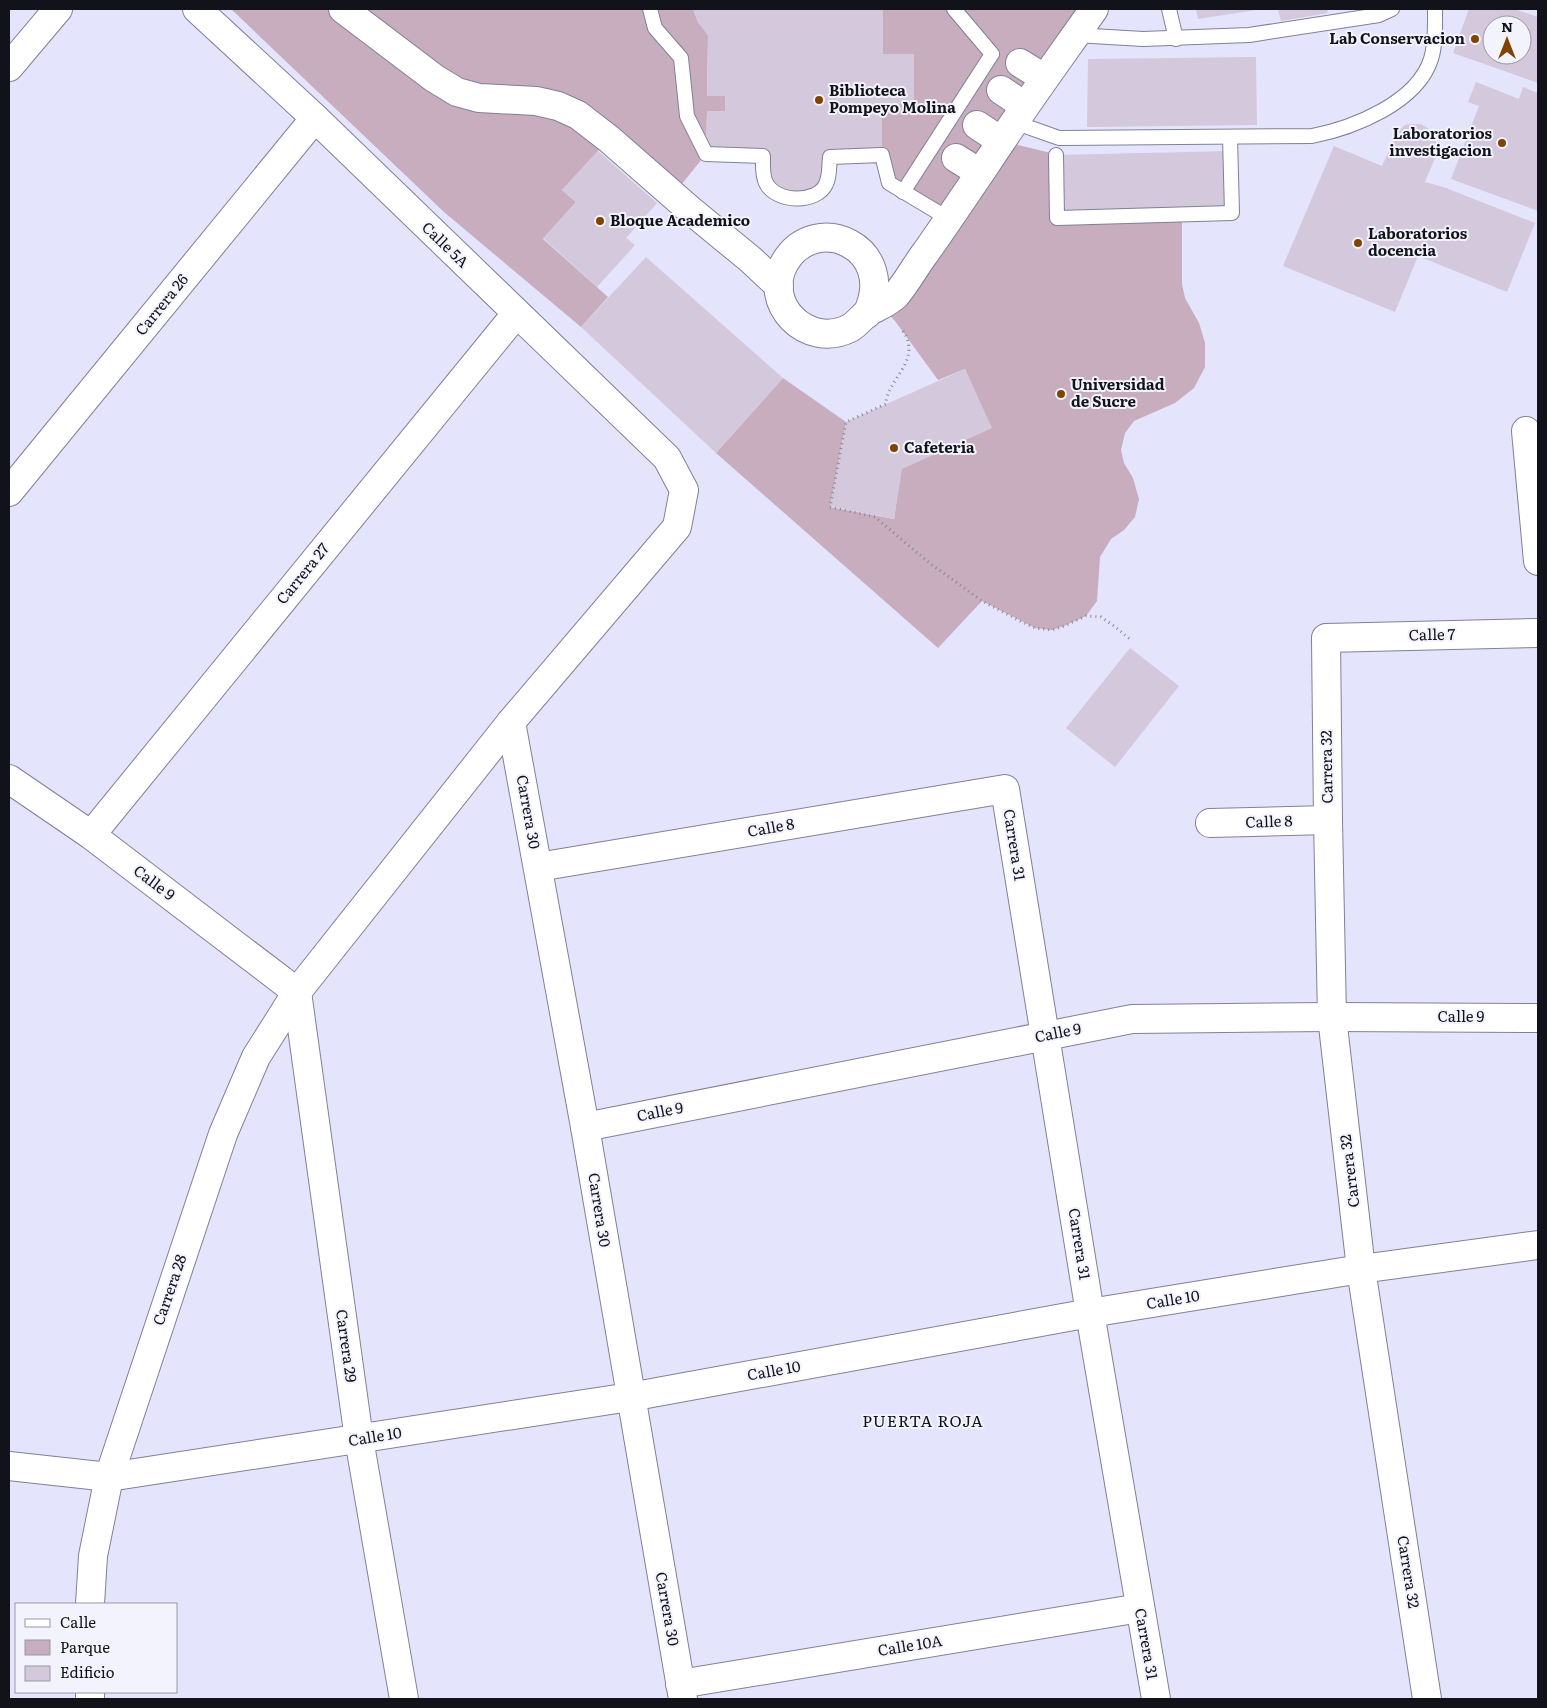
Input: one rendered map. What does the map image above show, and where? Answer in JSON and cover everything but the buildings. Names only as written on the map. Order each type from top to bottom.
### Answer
[{"type":"street","points":[[9,67],[58,9]]},
{"type":"street","name":"Calle 5A","points":[[197,9],[315,118],[667,458],[684,490],[677,527],[511,722]]},
{"type":"street","points":[[343,9],[434,78],[457,92],[479,98],[536,100],[558,106],[578,116],[609,139],[779,286]]},
{"type":"street","points":[[874,310],[872,303],[875,279],[872,268],[858,248],[842,240],[824,238],[812,240],[801,246],[792,253],[780,274],[780,297],[790,317],[798,324],[818,333],[840,332],[855,325],[895,295],[1044,78],[1094,9]]},
{"type":"street","points":[[1020,63],[1044,78]]},
{"type":"street","points":[[1001,90],[1013,123]]},
{"type":"street","name":"Carrera 26","points":[[9,492],[315,118]]},
{"type":"street","points":[[977,125],[1013,123]]},
{"type":"street","points":[[956,158],[980,173]]},
{"type":"street","name":"Carrera 27","points":[[91,835],[516,314]]},
{"type":"street","points":[[1526,431],[1538,561]]},
{"type":"street","name":"Calle 7","points":[[1326,638],[1538,633]]},
{"type":"street","name":"Carrera 32","points":[[1326,638],[1332,1017],[1361,1268],[1427,1699]]},
{"type":"street","points":[[297,992],[511,722]]},
{"type":"street","name":"Carrera 30","points":[[511,722],[585,1126],[681,1692]]},
{"type":"street","name":"Calle 9","points":[[9,779],[91,835],[297,992]]},
{"type":"street","name":"Calle 8","points":[[538,868],[1004,789]]},
{"type":"street","name":"Carrera 31","points":[[1004,789],[1090,1313],[1156,1699]]},
{"type":"street","name":"Calle 8","points":[[1210,823],[1328,820]]},
{"type":"street","name":"Carrera 29","points":[[297,992],[359,1439],[404,1699]]},
{"type":"street","name":"Carrera 28","points":[[90,1603],[93,1556],[109,1477],[222,1134],[256,1057],[297,992]]},
{"type":"street","name":"Calle 9","points":[[585,1126],[1132,1019],[1332,1017],[1538,1018]]},
{"type":"street","name":"Calle 10","points":[[9,1466],[109,1477],[630,1398],[1090,1313],[1361,1268],[1538,1245]]},
{"type":"street","name":"Calle 10A","points":[[681,1692],[1140,1608]]},
{"type":"lane","points":[[650,9],[655,28],[681,58],[687,116],[706,154],[763,156],[764,177],[767,184],[778,194],[785,197],[798,198],[811,197],[821,191],[827,182],[830,157],[882,155],[889,184],[949,219]]},
{"type":"lane","points":[[903,192],[992,54],[954,9]]},
{"type":"lane","points":[[1169,9],[1176,39]]},
{"type":"lane","points":[[1075,36],[1176,39],[1249,36],[1379,15],[1392,9]]},
{"type":"lane","points":[[1013,123],[1059,138],[1312,136],[1331,132],[1376,114],[1397,101],[1414,87],[1424,75],[1431,59],[1435,9]]},
{"type":"lane","points":[[1056,155],[1057,218],[1232,213],[1230,137]]},
{"type":"path","points":[[874,310],[895,321],[906,336],[908,348],[906,362],[901,374],[886,395],[886,404],[846,422],[830,507],[875,516],[928,561],[982,601],[1035,628],[1052,630],[1086,616],[1100,617],[1130,640]]},
{"type":"green space","points":[[231,9],[693,9],[698,22],[708,35],[707,95],[725,96],[725,111],[707,111],[706,154],[673,195],[609,139],[562,190],[576,202],[543,239],[608,297],[581,327],[444,212]]},
{"type":"green space","points":[[883,9],[1093,9],[1001,141],[1059,155],[1182,215],[1182,284],[1185,298],[1199,323],[1205,343],[1205,367],[1194,388],[1175,403],[1134,421],[1125,433],[1121,450],[1124,463],[1133,478],[1139,499],[1135,517],[1124,530],[1111,539],[1100,557],[1097,601],[1086,616],[1052,630],[1035,628],[982,601],[938,648],[716,453],[783,378],[846,422],[830,507],[894,519],[901,469],[991,428],[965,369],[938,380],[895,321],[881,306],[950,218],[888,183],[882,155],[882,104],[914,104],[914,54],[883,54]]},
{"type":"place","name":"Lab Conservacion","points":[[1475,39]]},
{"type":"place","name":"Biblioteca Pompeyo Molina","points":[[819,100]]},
{"type":"place","name":"Laboratorios investigacion","points":[[1502,143]]},
{"type":"place","name":"Bloque Academico","points":[[600,221]]},
{"type":"place","name":"Laboratorios docencia","points":[[1358,243]]},
{"type":"place","name":"Universidad de Sucre","points":[[1061,394]]},
{"type":"place","name":"Cafeteria","points":[[894,448]]},
{"type":"district","name":"PUERTA ROJA","points":[[923,1421]]}]
